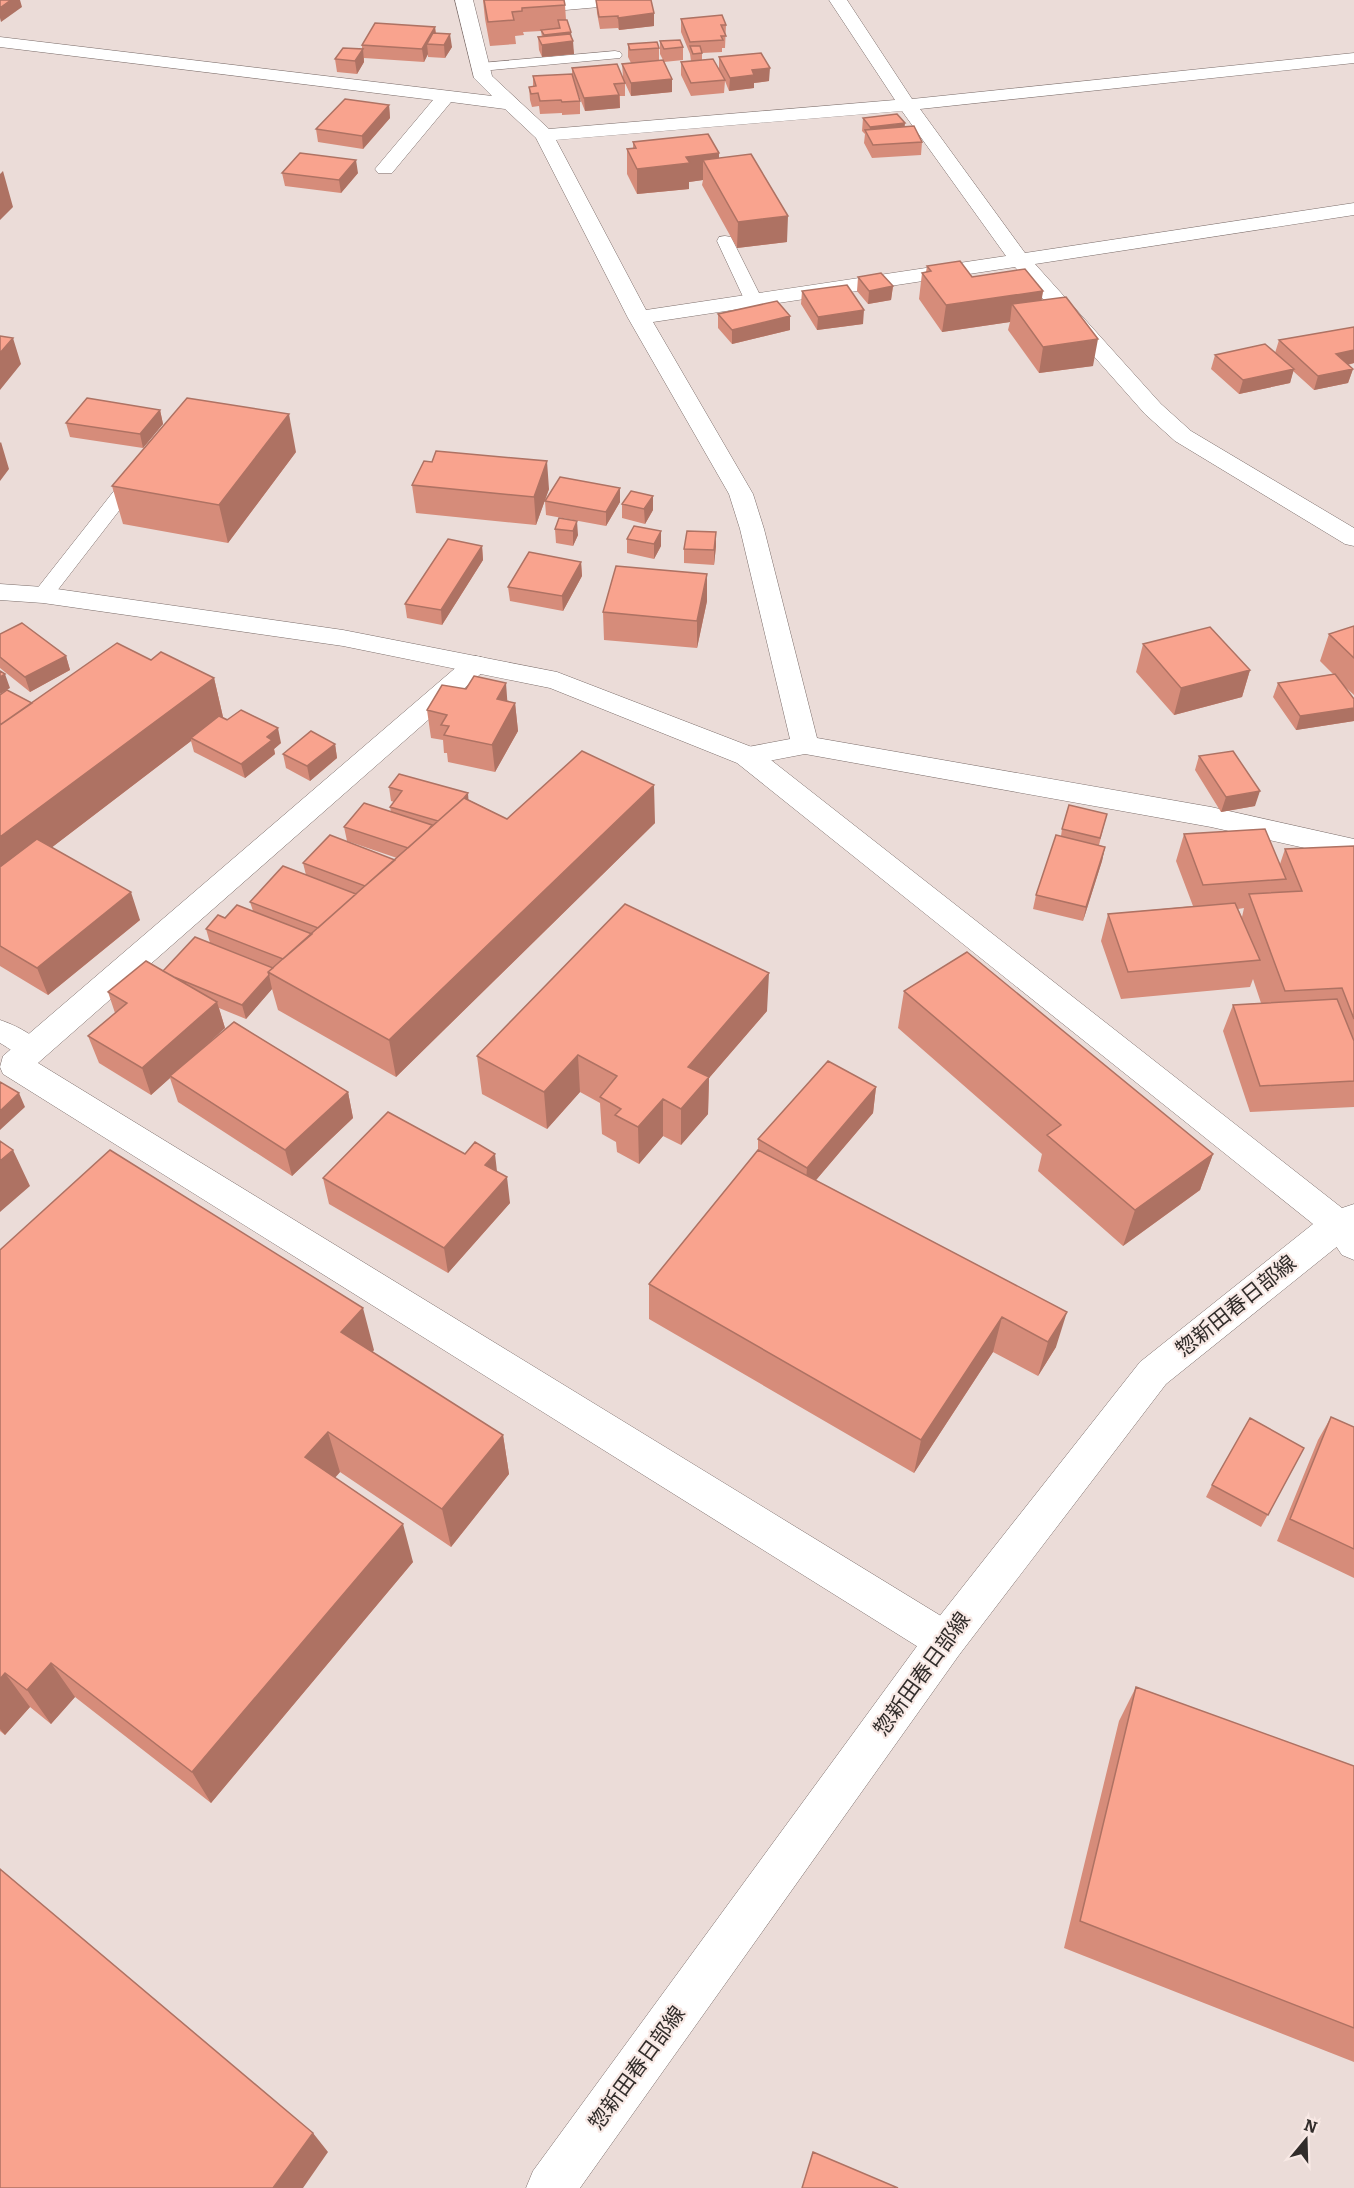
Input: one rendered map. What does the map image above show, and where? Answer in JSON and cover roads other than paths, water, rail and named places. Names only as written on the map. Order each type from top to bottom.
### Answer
[{"type":"street","points":[[622,0],[479,9],[483,78],[544,135],[639,318],[741,494],[752,529],[805,745]]},
{"type":"street","points":[[838,0],[907,105],[1020,260],[1153,409],[1183,436],[1354,539]]},
{"type":"street","points":[[0,42],[511,104]]},
{"type":"street","points":[[544,135],[907,105],[1354,58]]},
{"type":"street","points":[[385,169],[446,96]]},
{"type":"street","points":[[639,318],[1354,209]]},
{"type":"street","points":[[0,592],[43,595],[343,638],[556,681],[747,756],[1349,1229]]},
{"type":"street","points":[[476,664],[15,1065],[945,1641]]},
{"type":"street","points":[[747,756],[805,745],[1211,817],[1346,845]]},
{"type":"street","name":"惣新田春日部線","points":[[550,2188],[945,1641],[1153,1373],[1349,1229]]},
{"type":"lane","points":[[481,67],[615,55]]},
{"type":"lane","points":[[725,241],[754,301]]},
{"type":"lane","points":[[43,595],[140,471]]},
{"type":"lane","points":[[0,1030],[33,1050]]}]
